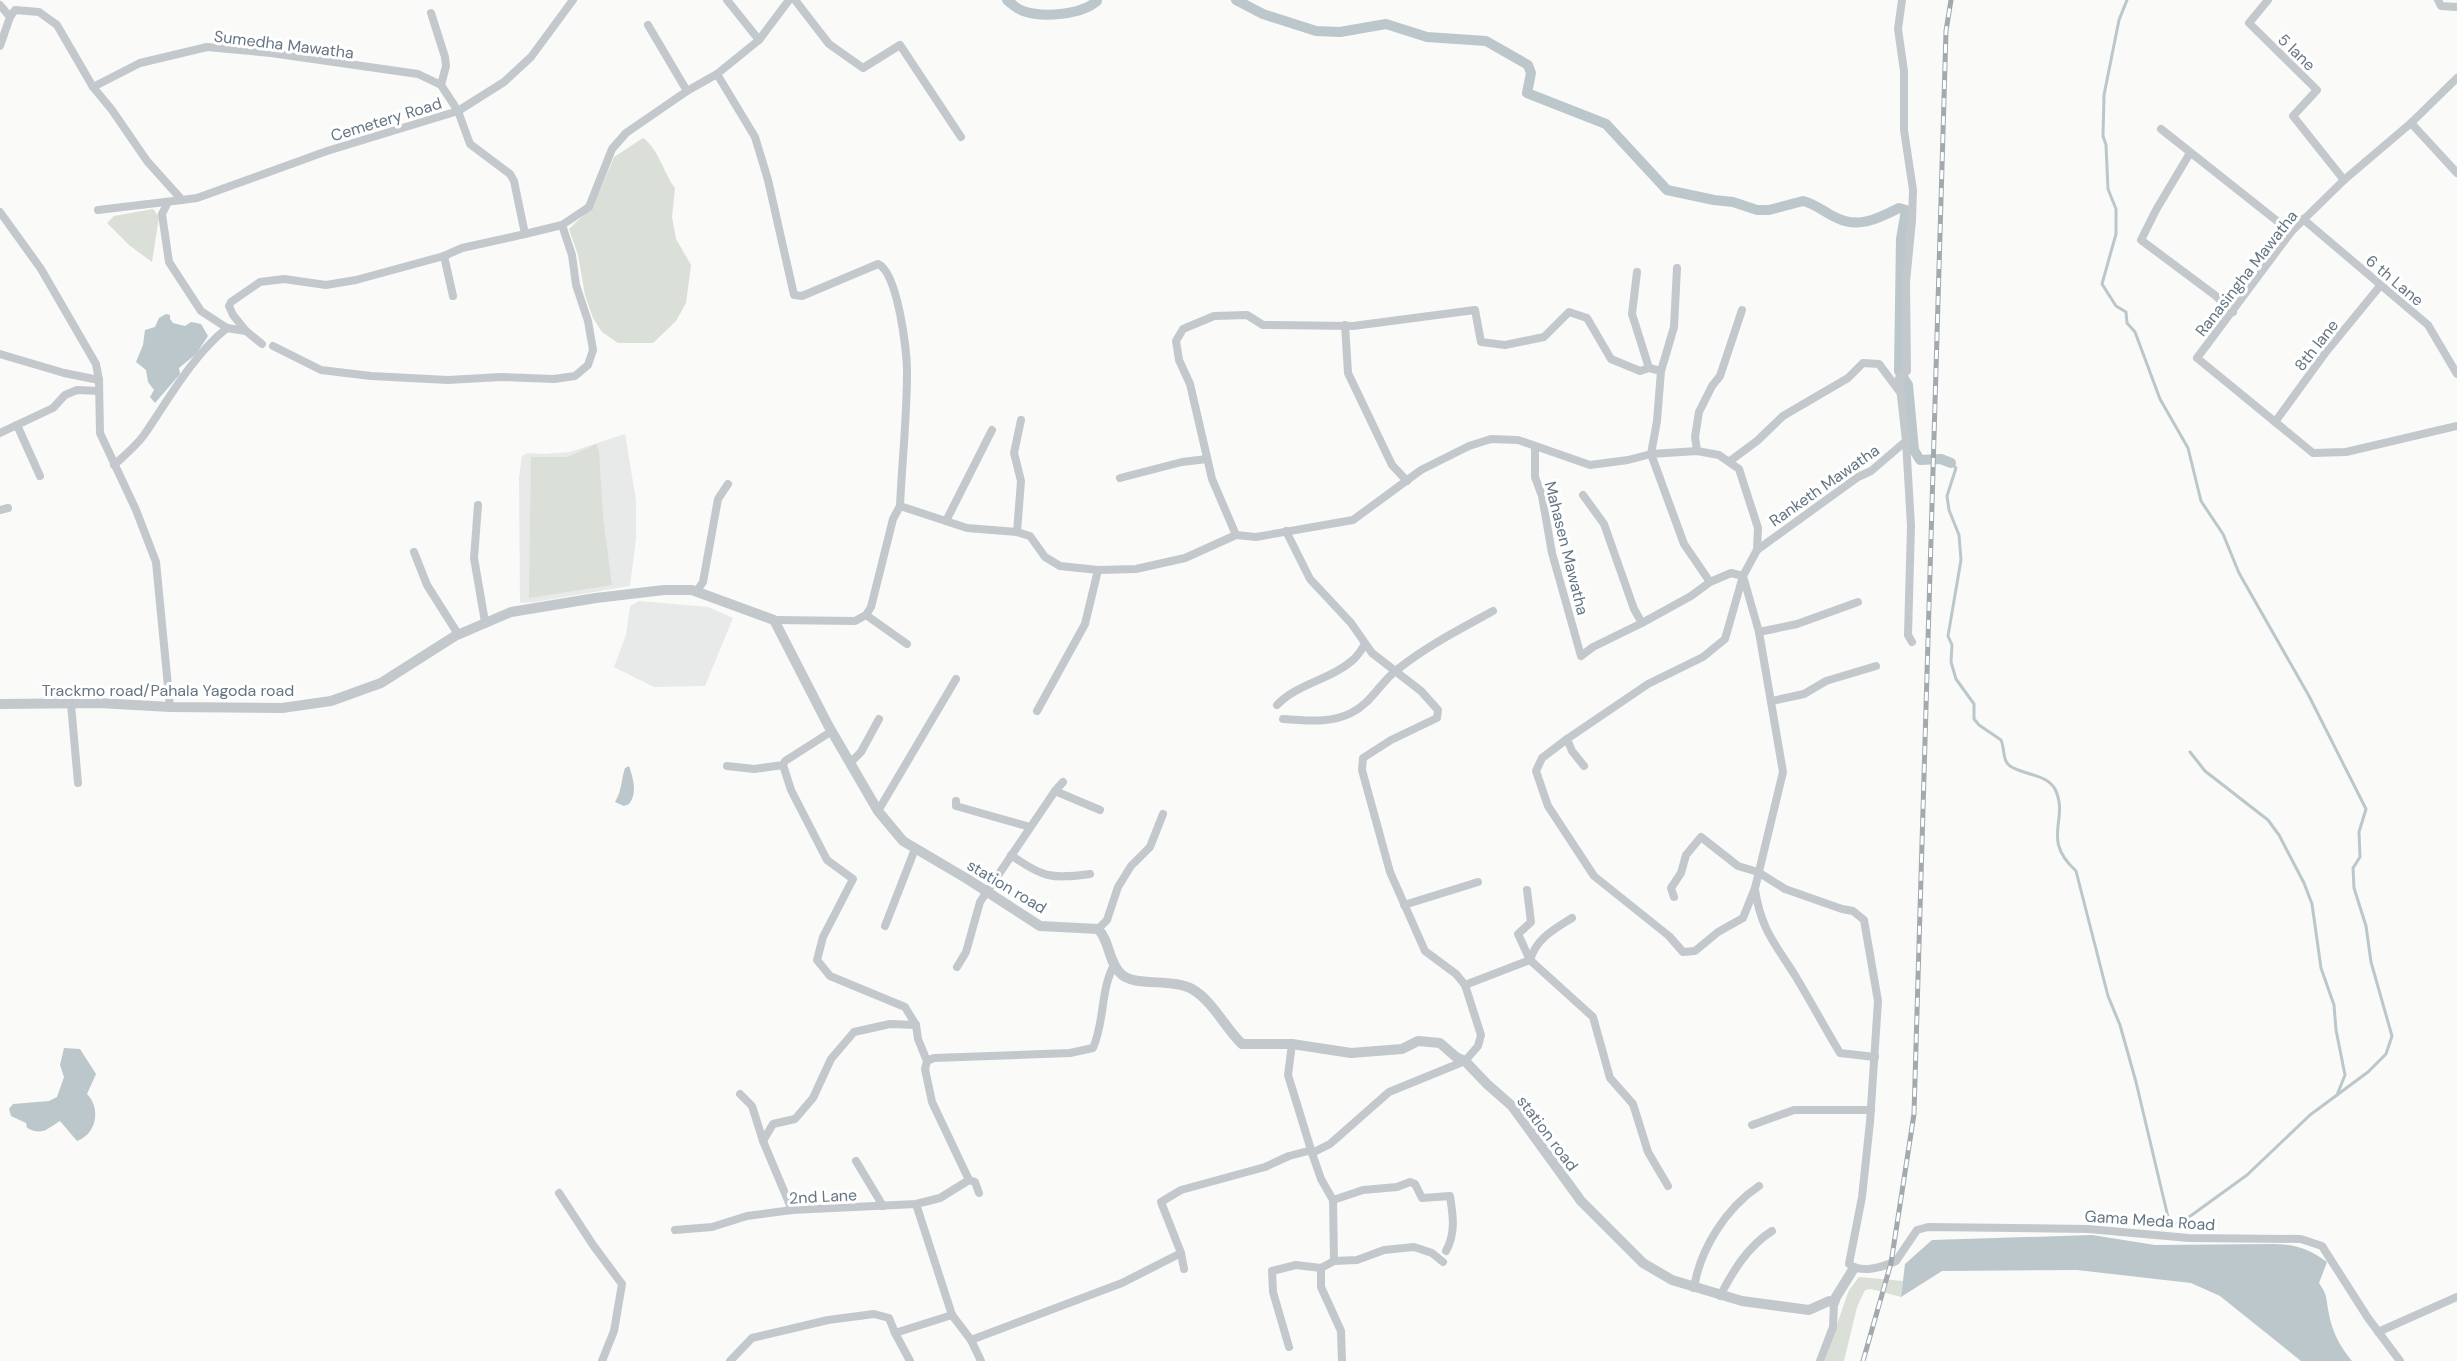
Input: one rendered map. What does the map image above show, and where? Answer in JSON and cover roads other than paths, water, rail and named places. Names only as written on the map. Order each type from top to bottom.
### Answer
[{"type":"street","points":[[431,14],[446,57],[441,85],[459,111],[504,82],[531,57],[573,0]]},
{"type":"street","points":[[727,0],[759,40]]},
{"type":"street","points":[[262,344],[246,331],[229,306],[231,302],[260,282],[284,279],[326,285],[356,280],[444,256],[462,248],[562,225],[589,207],[612,149],[626,133],[687,91],[717,74],[759,40],[789,0]]},
{"type":"street","points":[[795,0],[829,44],[863,68],[900,45],[962,137]]},
{"type":"street","points":[[1902,0],[1898,29],[1904,71],[1904,130],[1912,190],[1912,220],[1906,282],[1907,370],[1899,378],[1906,441],[1911,526],[1908,635],[1912,642]]},
{"type":"street","name":"5 lane","points":[[2268,0],[2249,23],[2317,90],[2293,116],[2344,180]]},
{"type":"street","points":[[2438,0],[2441,6],[2457,7]]},
{"type":"street","points":[[0,5],[10,17]]},
{"type":"street","points":[[0,46],[10,17],[15,10],[39,12],[57,25],[93,87],[147,161],[182,200]]},
{"type":"street","points":[[648,25],[687,91]]},
{"type":"street","name":"Sumedha Mawatha","points":[[93,87],[140,63],[207,47],[271,53],[418,74],[441,85]]},
{"type":"street","points":[[717,74],[755,137],[768,180],[794,295],[802,297],[878,264],[884,267],[890,274],[896,292],[907,370],[900,506],[893,519],[871,607],[866,615],[855,621],[774,620]]},
{"type":"street","name":"Ranasingha Mawatha","points":[[2457,78],[2411,123],[2344,180],[2303,219],[2197,358],[2313,453],[2346,452],[2457,426]]},
{"type":"street","name":"Cemetery Road","points":[[98,210],[197,198],[327,151],[459,111],[470,144],[510,174],[514,181],[525,234]]},
{"type":"street","points":[[2411,123],[2457,172]]},
{"type":"street","points":[[2161,129],[2291,232]]},
{"type":"street","points":[[2190,153],[2140,240],[2216,296],[2233,312]]},
{"type":"street","points":[[168,202],[162,214],[169,262],[201,311],[227,328],[246,331]]},
{"type":"street","points":[[0,212],[41,269],[96,364],[99,380],[100,433],[143,526],[156,562],[170,707]]},
{"type":"street","name":"6 th Lane","points":[[2303,219],[2428,325],[2457,374]]},
{"type":"street","points":[[273,346],[321,370],[371,375],[448,380],[501,377],[554,379],[575,376],[588,365],[593,350],[588,321],[576,285],[572,255],[562,225]]},
{"type":"street","points":[[444,256],[453,296]]},
{"type":"street","points":[[1677,268],[1674,327],[1661,370],[1657,421],[1651,454],[1684,544],[1710,582]]},
{"type":"street","points":[[1637,272],[1632,314],[1649,368]]},
{"type":"street","name":"8th lane","points":[[2275,422],[2326,352],[2380,286]]},
{"type":"street","points":[[1236,535],[1212,479],[1190,384],[1179,360],[1176,341],[1183,329],[1214,316],[1246,315],[1263,325],[1349,326],[1475,310],[1481,342],[1505,345],[1544,337],[1569,312],[1587,318],[1611,359],[1640,370],[1649,368],[1661,370]]},
{"type":"street","points":[[1697,451],[1695,436],[1699,412],[1712,386],[1720,376],[1743,310]]},
{"type":"street","points":[[1349,326],[1348,373],[1392,465],[1407,482]]},
{"type":"street","points":[[114,465],[143,436],[158,411],[215,338],[227,328]]},
{"type":"street","points":[[0,354],[64,373],[99,380]]},
{"type":"street","points":[[1730,461],[1757,441],[1783,416],[1848,378],[1863,363],[1880,364],[1901,394]]},
{"type":"street","points":[[0,433],[53,408],[65,395],[77,390],[99,391]]},
{"type":"street","points":[[1017,532],[1022,481],[1014,453],[1021,420]]},
{"type":"street","points":[[16,425],[40,476]]},
{"type":"street","points":[[946,521],[992,430]]},
{"type":"street","points":[[900,506],[967,528],[1017,532],[1030,536],[1045,557],[1060,566],[1098,570],[1136,569],[1185,558],[1236,535],[1256,537],[1353,520],[1421,470],[1459,451],[1491,439],[1518,440],[1590,465],[1628,460],[1651,454],[1697,451],[1719,455],[1730,461],[1739,469],[1758,528],[1757,550],[1743,576],[1725,639],[1702,657],[1648,684],[1567,739],[1542,758],[1536,771],[1548,806],[1594,876],[1669,936],[1683,952],[1695,951],[1718,932],[1743,918],[1755,888],[1783,772],[1759,632],[1743,576]]},
{"type":"street","name":"Ranketh Mawatha","points":[[1757,550],[1857,477],[1871,471],[1906,441]]},
{"type":"street","name":"Mahasen Mawatha","points":[[1535,446],[1535,477],[1542,496],[1552,553],[1581,656],[1593,647],[1642,623]]},
{"type":"street","points":[[1120,478],[1182,462],[1207,459]]},
{"type":"street","points":[[696,592],[703,582],[718,499],[728,484]]},
{"type":"street","points":[[1583,495],[1604,524],[1634,609],[1642,623],[1691,596],[1710,582],[1731,573],[1743,576]]},
{"type":"street","points":[[478,505],[474,558],[485,622]]},
{"type":"street","points":[[1184,1269],[1181,1253],[1161,1202],[1181,1190],[1265,1167],[1289,1156],[1308,1151],[1312,1153],[1330,1144],[1389,1092],[1465,1061],[1478,1046],[1481,1035],[1465,985],[1456,974],[1425,951],[1404,905],[1390,872],[1362,770],[1363,758],[1391,740],[1437,718],[1438,710],[1421,691],[1372,653],[1351,623],[1310,579],[1286,531]]},
{"type":"street","points":[[414,552],[427,585],[458,634]]},
{"type":"street","points":[[1037,711],[1085,624],[1098,570]]},
{"type":"street","name":"Trackmo road/Pahala Yagoda road","points":[[0,704],[99,703],[170,707],[282,708],[331,701],[381,683],[458,634],[511,612],[664,590],[696,592],[774,620]]},
{"type":"street","points":[[1759,632],[1797,624],[1858,602]]},
{"type":"street","points":[[1283,719],[1325,720],[1350,714],[1369,702],[1395,671],[1429,646],[1493,611]]},
{"type":"street","points":[[866,615],[907,644]]},
{"type":"street","name":"station road","points":[[774,620],[832,731],[878,811],[903,841],[1040,926],[1098,929]]},
{"type":"street","points":[[1277,705],[1286,695],[1330,675],[1354,659],[1365,644]]},
{"type":"street","points":[[1772,701],[1804,694],[1826,681],[1876,666]]},
{"type":"street","points":[[878,811],[956,679]]},
{"type":"street","points":[[71,704],[78,783]]},
{"type":"street","points":[[850,763],[861,752],[879,719]]},
{"type":"street","points":[[727,766],[754,769],[783,765],[785,761],[832,731]]},
{"type":"street","points":[[1567,739],[1572,751],[1584,766]]},
{"type":"street","points":[[783,765],[791,790],[827,860],[853,879],[823,936],[817,960],[830,976],[904,1007],[916,1025],[918,1039],[927,1060],[925,1069],[932,1102],[969,1180],[975,1182],[979,1194]]},
{"type":"street","points":[[957,967],[966,952],[980,902],[986,891],[1055,790],[1063,782]]},
{"type":"street","points":[[1055,790],[1100,810]]},
{"type":"street","points":[[956,801],[956,806],[1030,827]]},
{"type":"street","points":[[927,1060],[1070,1053],[1093,1048],[1098,1036],[1103,998],[1114,965],[1102,933],[1098,929],[1107,920],[1118,887],[1131,866],[1150,847],[1163,814]]},
{"type":"street","points":[[1674,897],[1671,888],[1681,873],[1686,855],[1701,837],[1738,866],[1758,872],[1785,889],[1853,911],[1864,920],[1878,1001],[1871,1110],[1862,1197],[1849,1264],[1854,1268],[1836,1297],[1835,1320],[1820,1361]]},
{"type":"street","points":[[885,926],[915,849]]},
{"type":"street","points":[[1011,855],[1030,868],[1058,878],[1090,874]]},
{"type":"street","points":[[1404,905],[1478,882]]},
{"type":"street","points":[[1755,888],[1759,914],[1772,943],[1795,975],[1840,1053],[1875,1056]]},
{"type":"street","points":[[1527,890],[1531,922],[1518,934],[1530,960],[1593,1017],[1610,1078],[1633,1104],[1648,1152],[1668,1186]]},
{"type":"street","points":[[1530,960],[1534,947],[1547,933],[1572,918]]},
{"type":"street","points":[[1465,985],[1530,960]]},
{"type":"street","name":"station road","points":[[1114,965],[1120,974],[1129,980],[1164,982],[1190,988],[1201,995],[1242,1044],[1292,1044],[1351,1053],[1402,1049],[1418,1041],[1434,1041],[1465,1061],[1512,1106],[1581,1201],[1643,1263],[1672,1280],[1720,1296],[1794,1309],[1809,1310],[1829,1301],[1834,1304]]},
{"type":"street","points":[[763,1142],[773,1124],[795,1119],[813,1098],[831,1059],[854,1032],[890,1024],[916,1025]]},
{"type":"street","points":[[1292,1044],[1288,1075],[1321,1179],[1334,1200],[1334,1261]]},
{"type":"street","points":[[740,1094],[752,1106],[763,1142],[792,1210]]},
{"type":"street","points":[[1752,1125],[1794,1110],[1871,1110]]},
{"type":"street","points":[[856,1161],[883,1206]]},
{"type":"street","name":"2nd Lane","points":[[675,1230],[712,1227],[747,1216],[792,1210],[916,1204],[940,1198],[969,1180]]},
{"type":"street","points":[[1334,1200],[1363,1190],[1397,1187],[1410,1182],[1415,1184],[1422,1198],[1450,1196],[1454,1220],[1451,1242],[1446,1251]]},
{"type":"street","points":[[1694,1288],[1697,1271],[1712,1240],[1743,1196],[1758,1186]]},
{"type":"street","points":[[559,1193],[622,1284],[614,1331],[602,1361]]},
{"type":"street","points":[[916,1204],[952,1315],[971,1340],[981,1361]]},
{"type":"street","name":"Gama Meda Road","points":[[1854,1268],[1878,1267],[1896,1261],[1917,1230],[1928,1227],[2088,1229],[2189,1238],[2301,1239],[2322,1246],[2378,1332],[2400,1361]]},
{"type":"street","points":[[1720,1296],[1743,1258],[1760,1238],[1772,1231]]},
{"type":"street","points":[[1289,1347],[1273,1292],[1272,1272],[1296,1265],[1321,1268],[1334,1261],[1357,1260],[1384,1250],[1414,1247],[1432,1253],[1443,1262]]},
{"type":"street","points":[[971,1340],[1122,1283],[1181,1253]]},
{"type":"street","points":[[1321,1268],[1322,1287],[1341,1331],[1342,1361]]},
{"type":"street","points":[[2378,1332],[2457,1297]]},
{"type":"street","points":[[730,1361],[752,1338],[828,1320],[874,1314],[889,1318],[910,1361]]},
{"type":"street","points":[[896,1334],[952,1315]]},
{"type":"waterway","points":[[1007,0],[1023,11],[1051,15],[1082,9],[1097,1]]},
{"type":"waterway","points":[[1236,0],[1263,14],[1316,31],[1340,32],[1386,24],[1427,37],[1486,41],[1528,65],[1531,73],[1527,93],[1606,124],[1667,190],[1733,202],[1757,210],[1769,210],[1803,201],[1837,218],[1853,222],[1869,221],[1899,208],[1906,210],[1901,239],[1899,371],[1908,385],[1914,450],[1920,460],[1941,459],[1951,463]]},
{"type":"waterway","points":[[1951,463],[1956,468],[1947,496],[1949,510],[1959,535],[1961,560],[1948,636],[1952,645],[1951,662],[1956,679],[1974,704],[1974,719],[2001,740],[2007,764],[2046,780],[2055,789],[2060,810],[2057,839],[2065,859],[2076,871],[2108,996],[2120,1025],[2136,1082],[2168,1217],[2178,1225],[2247,1175],[2310,1115],[2368,1072],[2386,1054],[2392,1036],[2371,962],[2366,926],[2354,888],[2353,868],[2360,857],[2359,832],[2366,809],[2309,696],[2239,573],[2223,534],[2201,501],[2188,448],[2160,399],[2135,332],[2127,323],[2126,312],[2116,306],[2102,284],[2116,234],[2116,209],[2108,189],[2106,145],[2103,136],[2104,95],[2119,20],[2127,0]]},
{"type":"waterway","points":[[2190,752],[2205,771],[2268,820],[2279,835],[2304,883],[2312,904],[2321,968],[2334,1005],[2336,1030],[2345,1075],[2337,1095]]},
{"type":"railway","points":[[1863,1361],[1891,1263],[1914,1114],[1946,31],[1951,0]]}]
